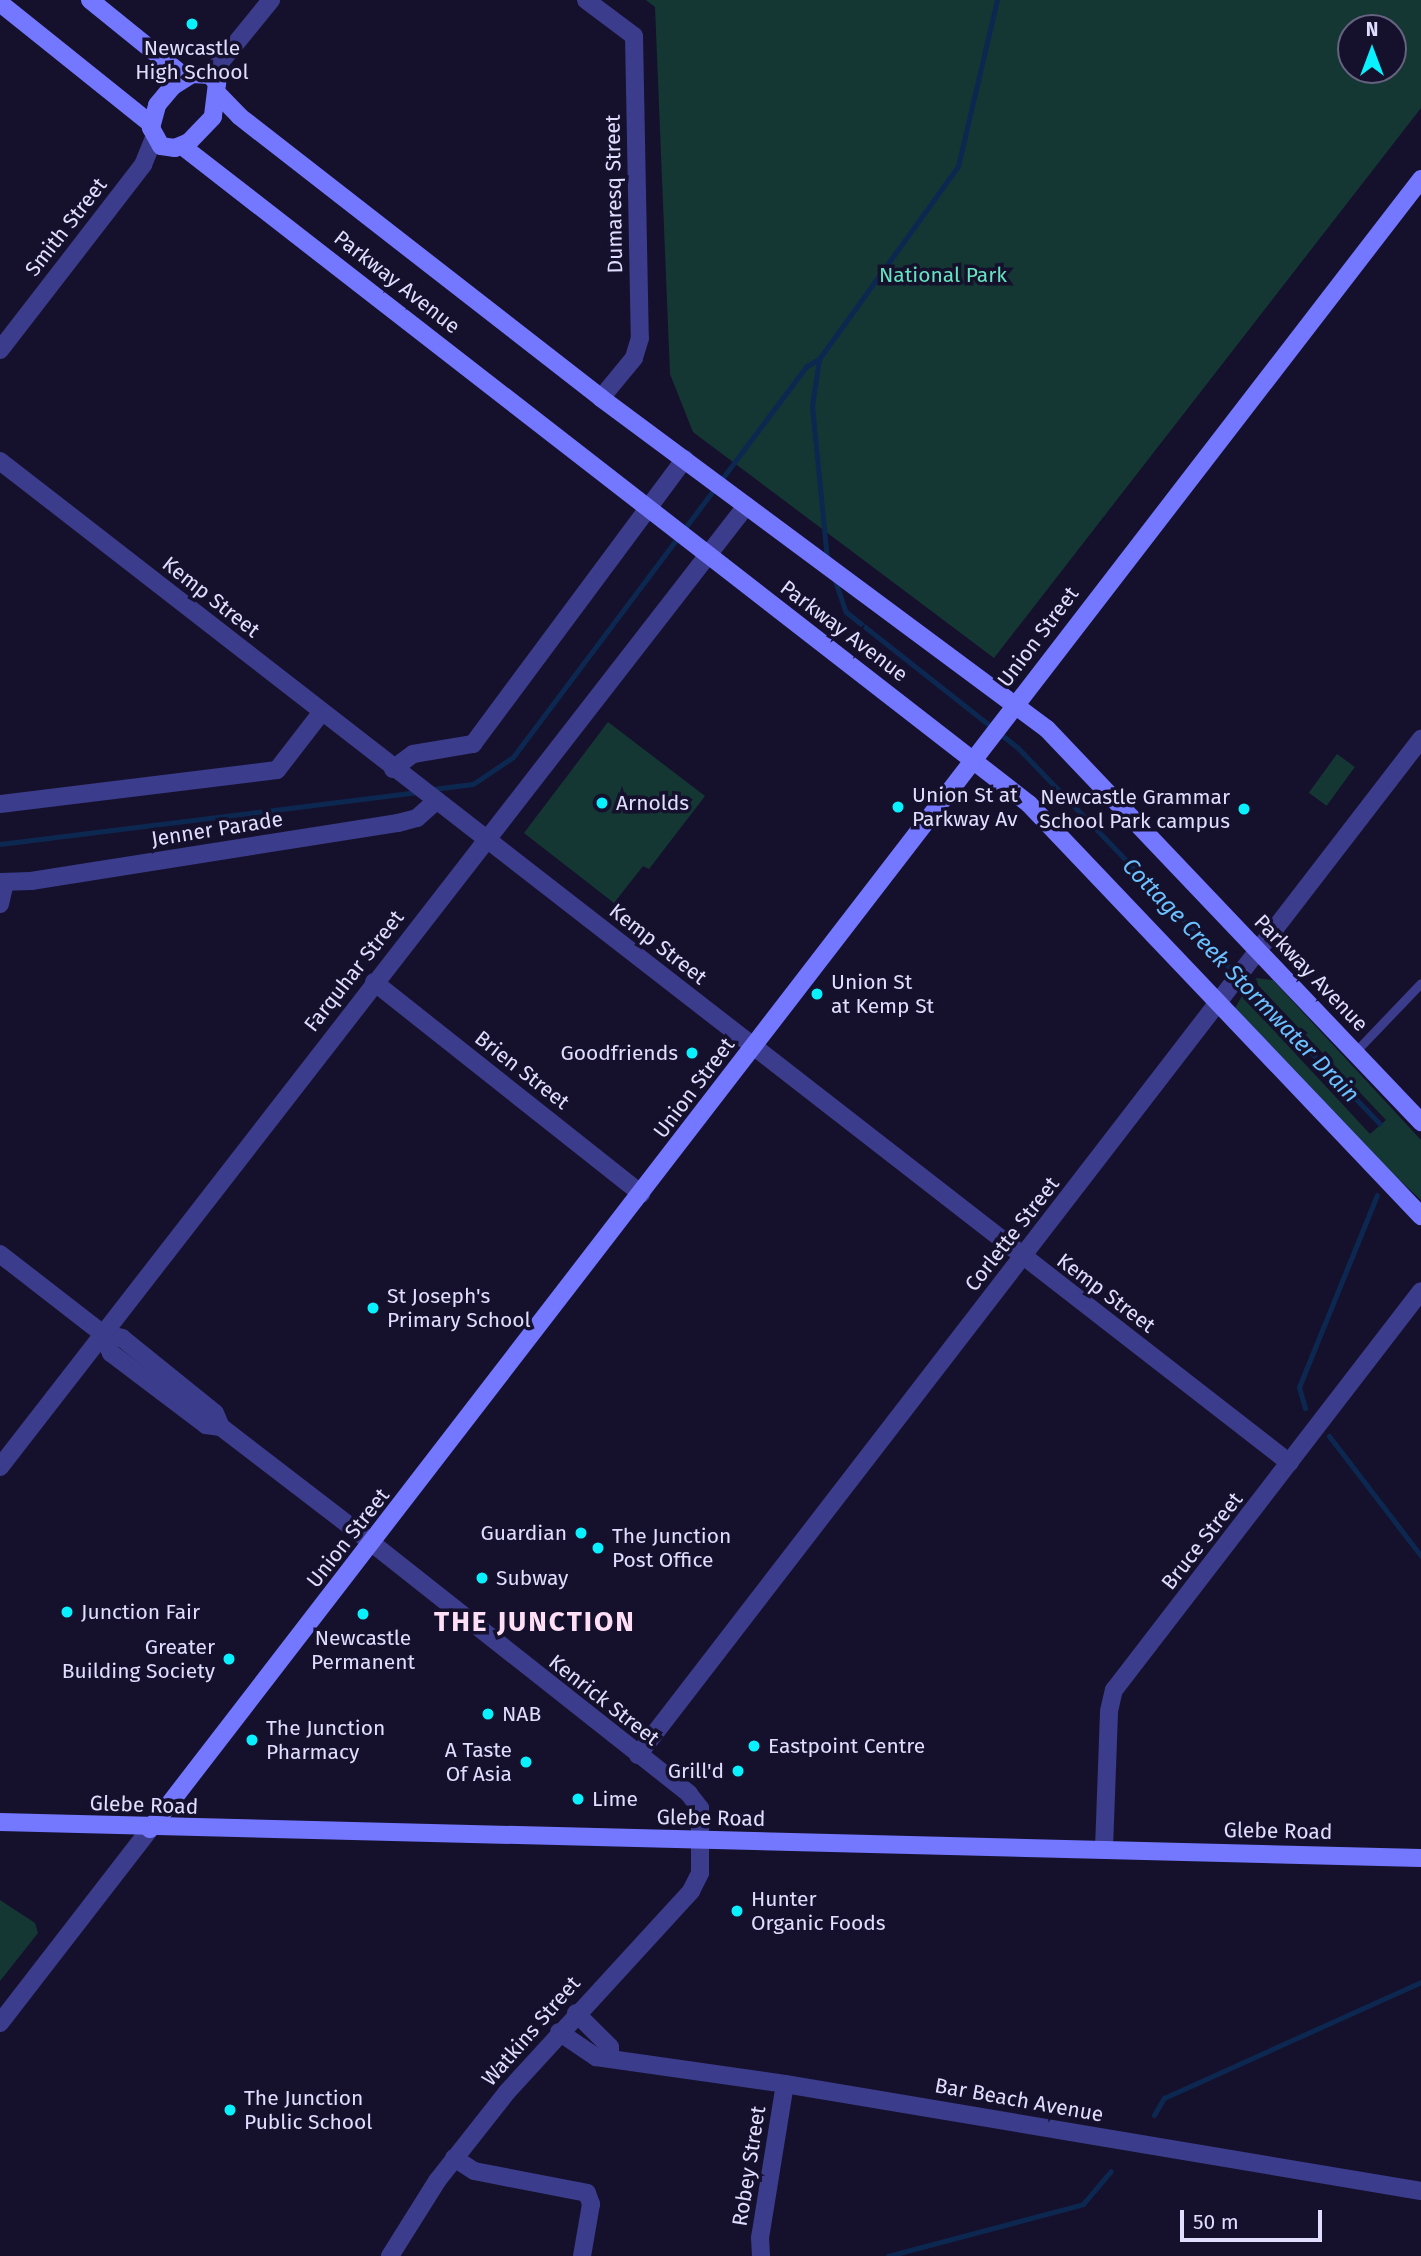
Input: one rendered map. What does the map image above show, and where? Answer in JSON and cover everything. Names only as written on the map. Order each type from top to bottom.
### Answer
[{"type":"main road","points":[[90,0],[186,77]]},
{"type":"main road","name":"Parkway Avenue","points":[[0,3],[164,139],[648,508],[1029,804],[1421,1216]]},
{"type":"main road","points":[[210,75],[219,95],[209,123],[164,139],[162,98],[186,77],[210,75]]},
{"type":"main road","name":"Parkway Avenue","points":[[219,95],[239,116],[601,398],[860,591],[1010,712],[1047,729],[1421,1122]]},
{"type":"main road","name":"Union Street","points":[[150,1829],[373,1544],[1421,179]]},
{"type":"main road","name":"Glebe Road","points":[[0,1822],[150,1829],[1421,1858]]},
{"type":"street","points":[[210,75],[271,0]]},
{"type":"street","name":"Dumaresq Street","points":[[586,0],[634,36],[640,338],[634,358],[601,398]]},
{"type":"street","name":"Smith Street","points":[[0,350],[164,139]]},
{"type":"street","points":[[399,773],[414,754],[473,744],[685,459]]},
{"type":"street","name":"Kemp Street","points":[[0,461],[430,799],[1290,1463]]},
{"type":"street","name":"Farquhar Street","points":[[0,1467],[374,982],[485,840],[504,822],[746,506]]},
{"type":"street","points":[[0,804],[277,771],[321,713]]},
{"type":"street","name":"Corlette Street","points":[[638,1755],[1421,739]]},
{"type":"street","name":"Jenner Parade","points":[[3,883],[398,823],[417,818],[430,799]]},
{"type":"street","points":[[0,904],[3,883]]},
{"type":"street","name":"Brien Street","points":[[374,982],[642,1194]]},
{"type":"street","name":"Kenrick Street","points":[[0,1254],[102,1334],[111,1353],[206,1425],[221,1427],[698,1802],[700,1840]]},
{"type":"street","name":"Bruce Street","points":[[1104,1850],[1109,1711],[1114,1690],[1421,1291]]},
{"type":"street","name":"Union Street","points":[[0,2023],[150,1829]]},
{"type":"street","name":"Watkins Street","points":[[390,2256],[454,2158],[559,2032],[691,1891],[700,1873],[700,1840]]},
{"type":"street","points":[[576,2013],[610,2047],[610,2056]]},
{"type":"street","name":"Bar Beach Avenue","points":[[559,2032],[596,2057],[610,2056],[785,2084],[1421,2192]]},
{"type":"street","name":"Robey Street","points":[[761,2256],[760,2238],[785,2084]]},
{"type":"street","points":[[454,2158],[474,2171],[587,2193],[591,2204],[582,2256]]},
{"type":"lane","points":[[1355,1052],[1421,983]]},
{"type":"green space","name":"National Park","points":[[646,0],[1421,0],[1421,108],[994,658],[693,432],[670,374],[655,7]]},
{"type":"green space","points":[[608,722],[705,796],[649,869],[643,866],[614,903],[524,833]]},
{"type":"green space","points":[[1337,754],[1355,767],[1327,806],[1309,793]]},
{"type":"green space","points":[[1256,978],[1273,980],[1421,1140],[1421,1200],[1361,1144],[1235,1008],[1242,996],[1370,1134],[1386,1120],[1258,985]]},
{"type":"green space","points":[[0,1900],[35,1923],[38,1933],[0,1981]]},
{"type":"waterway","name":"Cottage Creek Stormwater Drain","points":[[827,559],[812,406],[819,359],[958,166],[997,0]]},
{"type":"waterway","points":[[433,789],[473,784],[513,757],[807,366],[819,359]]},
{"type":"waterway","name":"Cottage Creek Stormwater Drain","points":[[834,578],[846,612],[1018,748],[1379,1123]]},
{"type":"waterway","points":[[0,844],[416,792]]},
{"type":"waterway","name":"Cottage Creek Stormwater Drain","points":[[1305,1408],[1299,1387],[1377,1195]]},
{"type":"waterway","name":"Cottage Creek Stormwater Drain","points":[[1329,1436],[1421,1556]]},
{"type":"waterway","name":"Cottage Creek Stormwater Drain","points":[[1154,2115],[1164,2098],[1421,1982]]},
{"type":"waterway","points":[[888,2256],[1083,2204],[1111,2171]]},
{"type":"place","name":"Newcastle High School","points":[[192,24]]},
{"type":"place","name":"Arnolds","points":[[602,803]]},
{"type":"place","name":"Union St at Parkway Av","points":[[898,807]]},
{"type":"place","name":"Newcastle Grammar School Park campus","points":[[1244,809]]},
{"type":"place","name":"Union St at Kemp St","points":[[817,994]]},
{"type":"place","name":"Goodfriends","points":[[692,1053]]},
{"type":"place","name":"St Joseph's Primary School","points":[[373,1308]]},
{"type":"place","name":"Guardian","points":[[581,1533]]},
{"type":"place","name":"The Junction Post Office","points":[[598,1548]]},
{"type":"place","name":"Subway","points":[[482,1578]]},
{"type":"place","name":"Junction Fair","points":[[67,1612]]},
{"type":"place","name":"Newcastle Permanent","points":[[363,1614]]},
{"type":"place","name":"Greater Building Society","points":[[229,1659]]},
{"type":"place","name":"NAB","points":[[488,1714]]},
{"type":"place","name":"The Junction Pharmacy","points":[[252,1740]]},
{"type":"place","name":"Eastpoint Centre","points":[[754,1746]]},
{"type":"place","name":"A Taste Of Asia","points":[[526,1762]]},
{"type":"place","name":"Grill'd","points":[[738,1771]]},
{"type":"place","name":"Lime","points":[[578,1799]]},
{"type":"place","name":"Hunter Organic Foods","points":[[737,1911]]},
{"type":"place","name":"The Junction Public School","points":[[230,2110]]},
{"type":"district","name":"THE JUNCTION","points":[[535,1622]]}]
